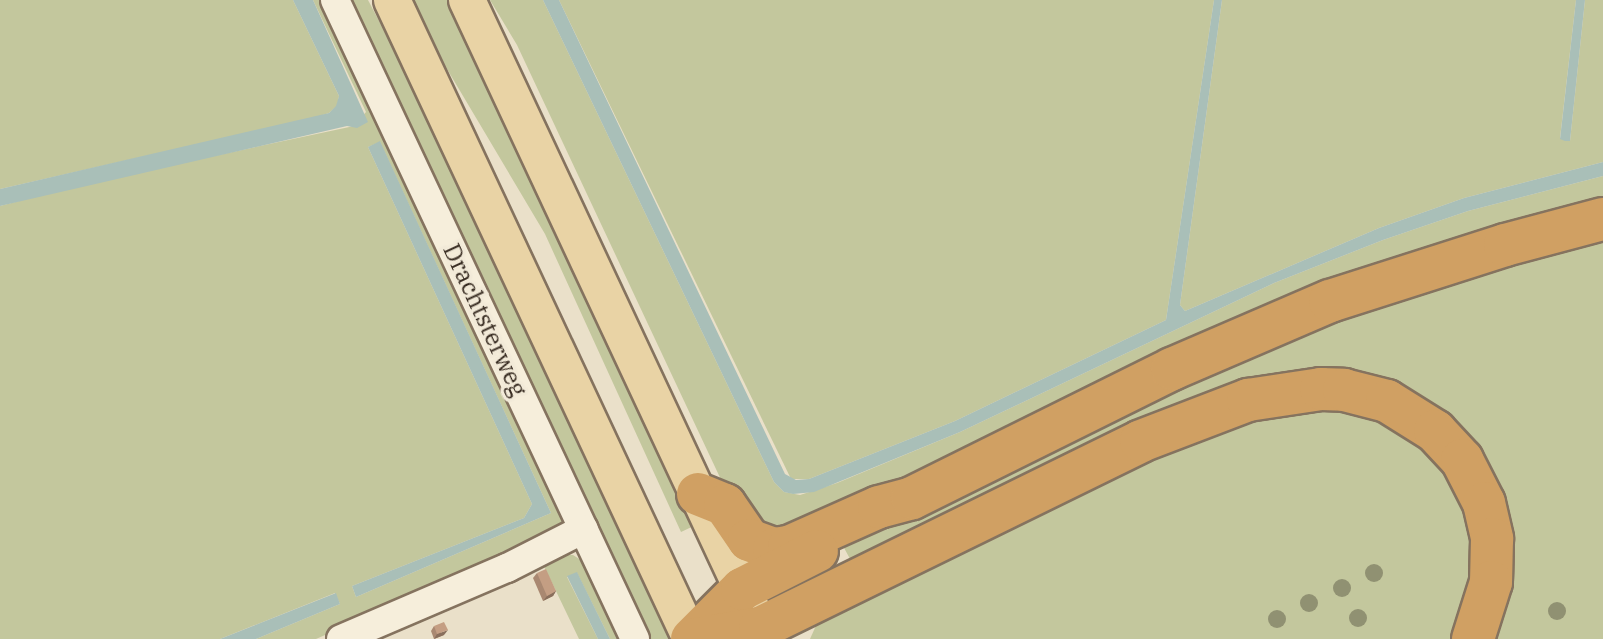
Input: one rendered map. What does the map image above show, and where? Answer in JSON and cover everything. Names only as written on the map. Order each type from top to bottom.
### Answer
[{"type":"highway","points":[[693,639],[742,589],[884,519],[912,498],[1172,369],[1330,301],[1505,245],[1603,219]]},
{"type":"highway","points":[[693,639],[763,634],[1141,441],[1248,400],[1321,389],[1344,390],[1387,401],[1435,431],[1462,460],[1484,503],[1492,539],[1491,582],[1473,639]]},
{"type":"highway","points":[[698,494],[725,505],[749,540],[774,549],[809,541],[879,507],[912,498]]},
{"type":"main road","points":[[392,0],[693,639]]},
{"type":"main road","points":[[467,0],[763,634]]},
{"type":"street","name":"Drachtsterweg","points":[[335,0],[635,639]]},
{"type":"street","points":[[341,639],[507,568],[584,529]]},
{"type":"green space","points":[[0,0],[293,0],[339,96],[337,106],[329,113],[313,118],[0,189]]},
{"type":"green space","points":[[313,0],[326,0],[566,521],[556,534],[316,639],[256,639],[340,604],[335,593],[220,639],[0,639],[0,206],[87,183],[354,126],[366,112]],"holes":[[[380,142],[551,513],[356,597],[352,586],[524,518],[532,504],[368,147]]]},
{"type":"green space","points":[[346,0],[368,0],[455,166],[676,639],[646,639]]},
{"type":"green space","points":[[406,0],[452,0],[698,524],[681,532],[545,234]]},
{"type":"green space","points":[[490,0],[543,0],[774,482],[784,492],[800,495],[960,432],[1274,283],[1383,240],[1468,211],[1603,176],[1603,199],[808,533],[774,535],[731,501],[517,45]]},
{"type":"green space","points":[[559,0],[1214,0],[1166,320],[955,421],[809,479],[791,479]]},
{"type":"green space","points":[[1222,0],[1576,0],[1560,138],[1570,141],[1585,0],[1603,0],[1603,162],[1464,198],[1379,228],[1185,311],[1180,305]]},
{"type":"green space","points":[[1603,227],[1603,639],[1483,639],[1492,504],[1343,375],[855,568],[843,546],[1230,357]]},
{"type":"green space","points":[[1350,403],[1445,458],[1483,534],[1464,639],[810,639],[818,621],[1193,430]]},
{"type":"green space","points":[[573,555],[587,564],[625,639],[610,639],[577,573],[567,577],[598,639],[579,639],[543,564]]},
{"type":"water","points":[[293,0],[313,0],[368,122],[357,128],[347,126],[0,206],[0,189],[329,113],[336,106],[339,96]]},
{"type":"water","points":[[543,0],[559,0],[785,474],[796,480],[809,479],[955,421],[1166,320],[1214,0],[1222,0],[1180,305],[1185,311],[1379,228],[1464,198],[1603,162],[1603,176],[1468,211],[1383,240],[1274,283],[960,432],[814,492],[793,494],[784,492],[774,482]]},
{"type":"water","points":[[1576,0],[1585,0],[1570,141],[1565,141],[1560,139]]},
{"type":"water","points":[[380,141],[551,513],[356,597],[352,586],[524,518],[532,504],[368,147]]},
{"type":"water","points":[[577,572],[610,639],[598,639],[567,576]]},
{"type":"water","points":[[336,593],[340,604],[256,639],[220,639]]},
{"type":"building","points":[[546,569],[556,591],[547,596],[537,573]]},
{"type":"building","points":[[444,622],[448,630],[437,634],[434,626]]}]
